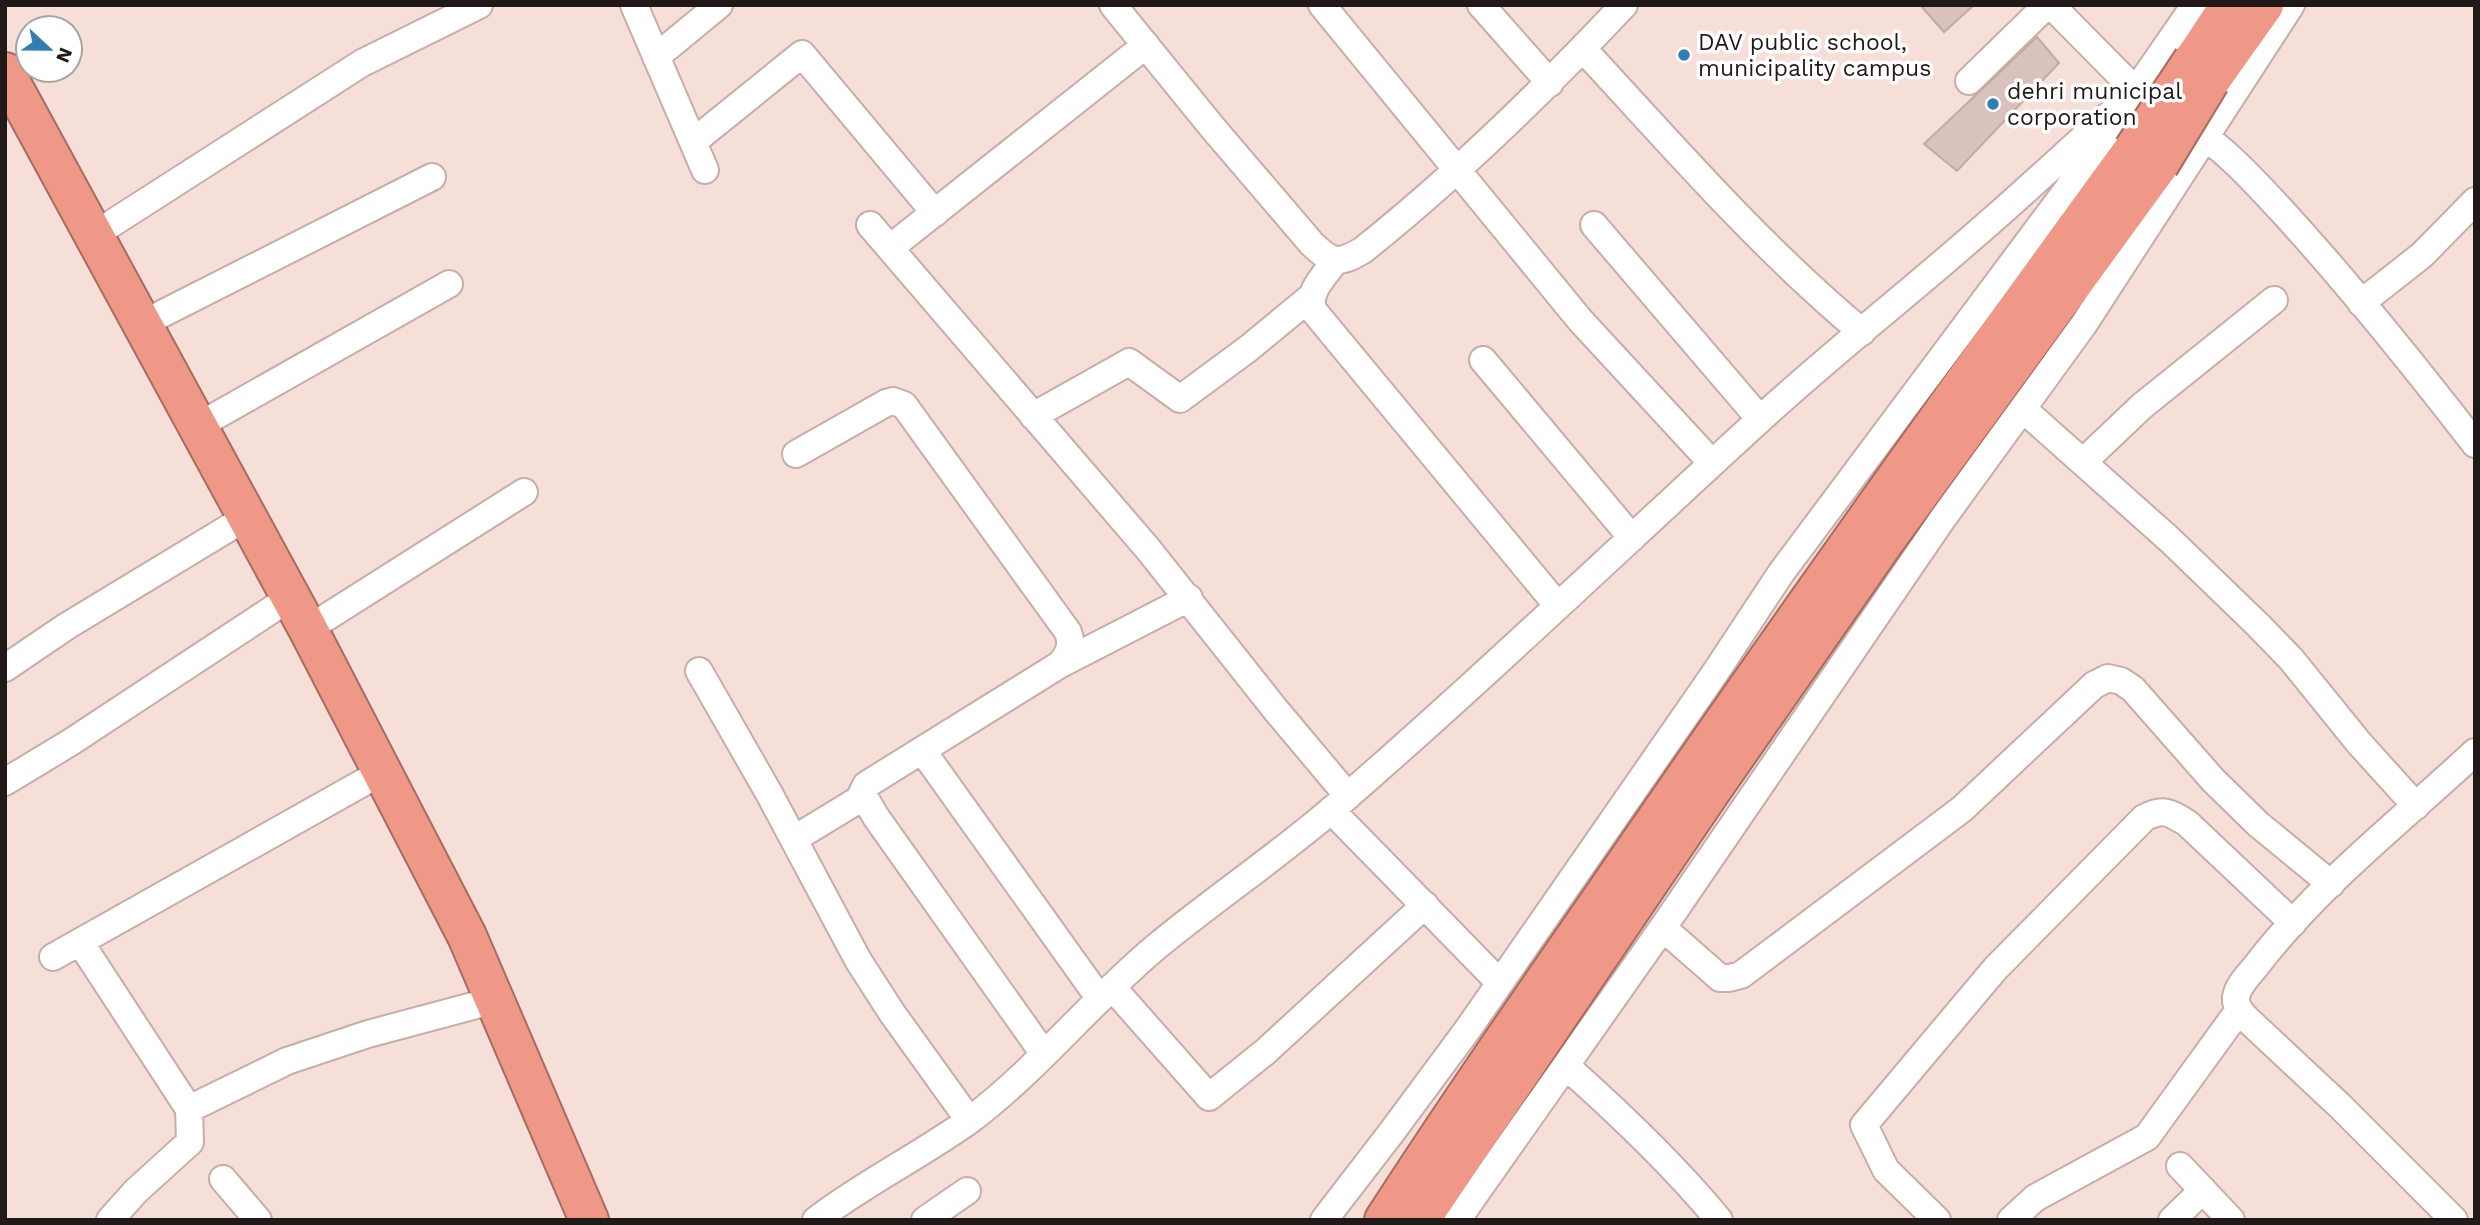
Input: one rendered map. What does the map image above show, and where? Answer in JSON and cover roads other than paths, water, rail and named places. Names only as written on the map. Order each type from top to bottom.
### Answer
[{"type":"highway","points":[[1420,1220],[2146,157],[2202,71],[2230,5]]},
{"type":"highway","points":[[2202,71],[2264,5]]},
{"type":"highway","points":[[5,72],[300,613],[467,936],[589,1220]]},
{"type":"highway","points":[[1384,1220],[1697,760],[1939,416],[2146,157]]},
{"type":"street","points":[[94,235],[362,63],[479,5]]},
{"type":"street","points":[[634,5],[705,170]]},
{"type":"street","points":[[656,57],[719,5]]},
{"type":"street","points":[[1113,5],[1312,244],[1335,261],[1348,260],[1363,250],[1458,171],[1550,83],[1625,5]]},
{"type":"street","points":[[1322,5],[1580,320],[1712,463]]},
{"type":"street","points":[[1481,5],[1550,83]]},
{"type":"street","points":[[1969,81],[2049,5],[2137,91],[2207,137],[2250,175],[2316,247],[2475,444]]},
{"type":"street","points":[[1324,1220],[1500,984],[1782,573],[2067,190],[2195,5]]},
{"type":"street","points":[[1457,1220],[1663,928],[1867,627],[2084,324],[2291,5]]},
{"type":"street","points":[[890,248],[1146,45]]},
{"type":"street","points":[[1583,49],[1742,220],[1834,309],[1862,332]]},
{"type":"street","points":[[692,142],[802,54],[935,213]]},
{"type":"street","points":[[816,1220],[839,1202],[970,1120],[1044,1054],[1125,973],[1340,803],[1760,419],[1971,239],[2137,91]]},
{"type":"street","points":[[142,324],[432,177]]},
{"type":"street","points":[[2361,303],[2423,255],[2475,201]]},
{"type":"street","points":[[870,225],[1189,598],[1275,709],[1340,803],[1425,905],[1500,984]]},
{"type":"street","points":[[1594,225],[1760,419]]},
{"type":"street","points":[[1335,261],[1315,288],[1312,296],[1313,310],[1558,606]]},
{"type":"street","points":[[198,426],[449,284]]},
{"type":"street","points":[[1033,416],[1129,362],[1180,399],[1249,348],[1312,296]]},
{"type":"street","points":[[2084,462],[2142,406],[2274,300]]},
{"type":"street","points":[[1483,360],[1632,538]]},
{"type":"street","points":[[796,454],[886,402],[893,401],[904,405],[1062,621],[1070,638],[1070,646],[1065,659],[1059,665]]},
{"type":"street","points":[[2023,409],[2225,590],[2291,659],[2359,743],[2416,806]]},
{"type":"street","points":[[5,782],[300,613],[524,492]]},
{"type":"street","points":[[5,668],[67,625],[247,517]]},
{"type":"street","points":[[1044,1054],[863,797],[863,791],[866,785],[1059,665],[1189,598]]},
{"type":"street","points":[[699,671],[794,839],[858,960],[892,1013],[970,1120]]},
{"type":"street","points":[[1663,928],[1720,978],[1741,975],[1962,809],[2094,685],[2108,678],[2121,681],[2133,689],[2213,780],[2258,824],[2331,884]]},
{"type":"street","points":[[922,750],[1106,993],[1209,1097],[1265,1052],[1425,905]]},
{"type":"street","points":[[2454,1220],[2367,1131],[2239,1010],[2236,1000],[2239,989],[2293,923],[2331,884],[2475,752]]},
{"type":"street","points":[[53,957],[382,772]]},
{"type":"street","points":[[794,839],[863,797]]},
{"type":"street","points":[[1937,1220],[1886,1170],[1864,1125],[1995,969],[2144,818],[2157,811],[2171,813],[2187,823],[2293,923]]},
{"type":"street","points":[[80,942],[190,1109],[190,1142],[136,1191],[110,1220]]},
{"type":"street","points":[[190,1109],[287,1061],[368,1034],[495,1000]]},
{"type":"street","points":[[2011,1220],[2035,1198],[2147,1137],[2239,1010]]},
{"type":"street","points":[[1566,1066],[1630,1124],[1719,1220]]},
{"type":"street","points":[[2180,1166],[2231,1220]]},
{"type":"street","points":[[223,1179],[258,1220]]},
{"type":"street","points":[[2172,1220],[2203,1190]]},
{"type":"street","points":[[925,1220],[967,1191]]},
{"type":"place","name":"DAV public school, municipality campus","points":[[1684,55]]},
{"type":"place","name":"dehri municipal corporation","points":[[1993,104]]}]
